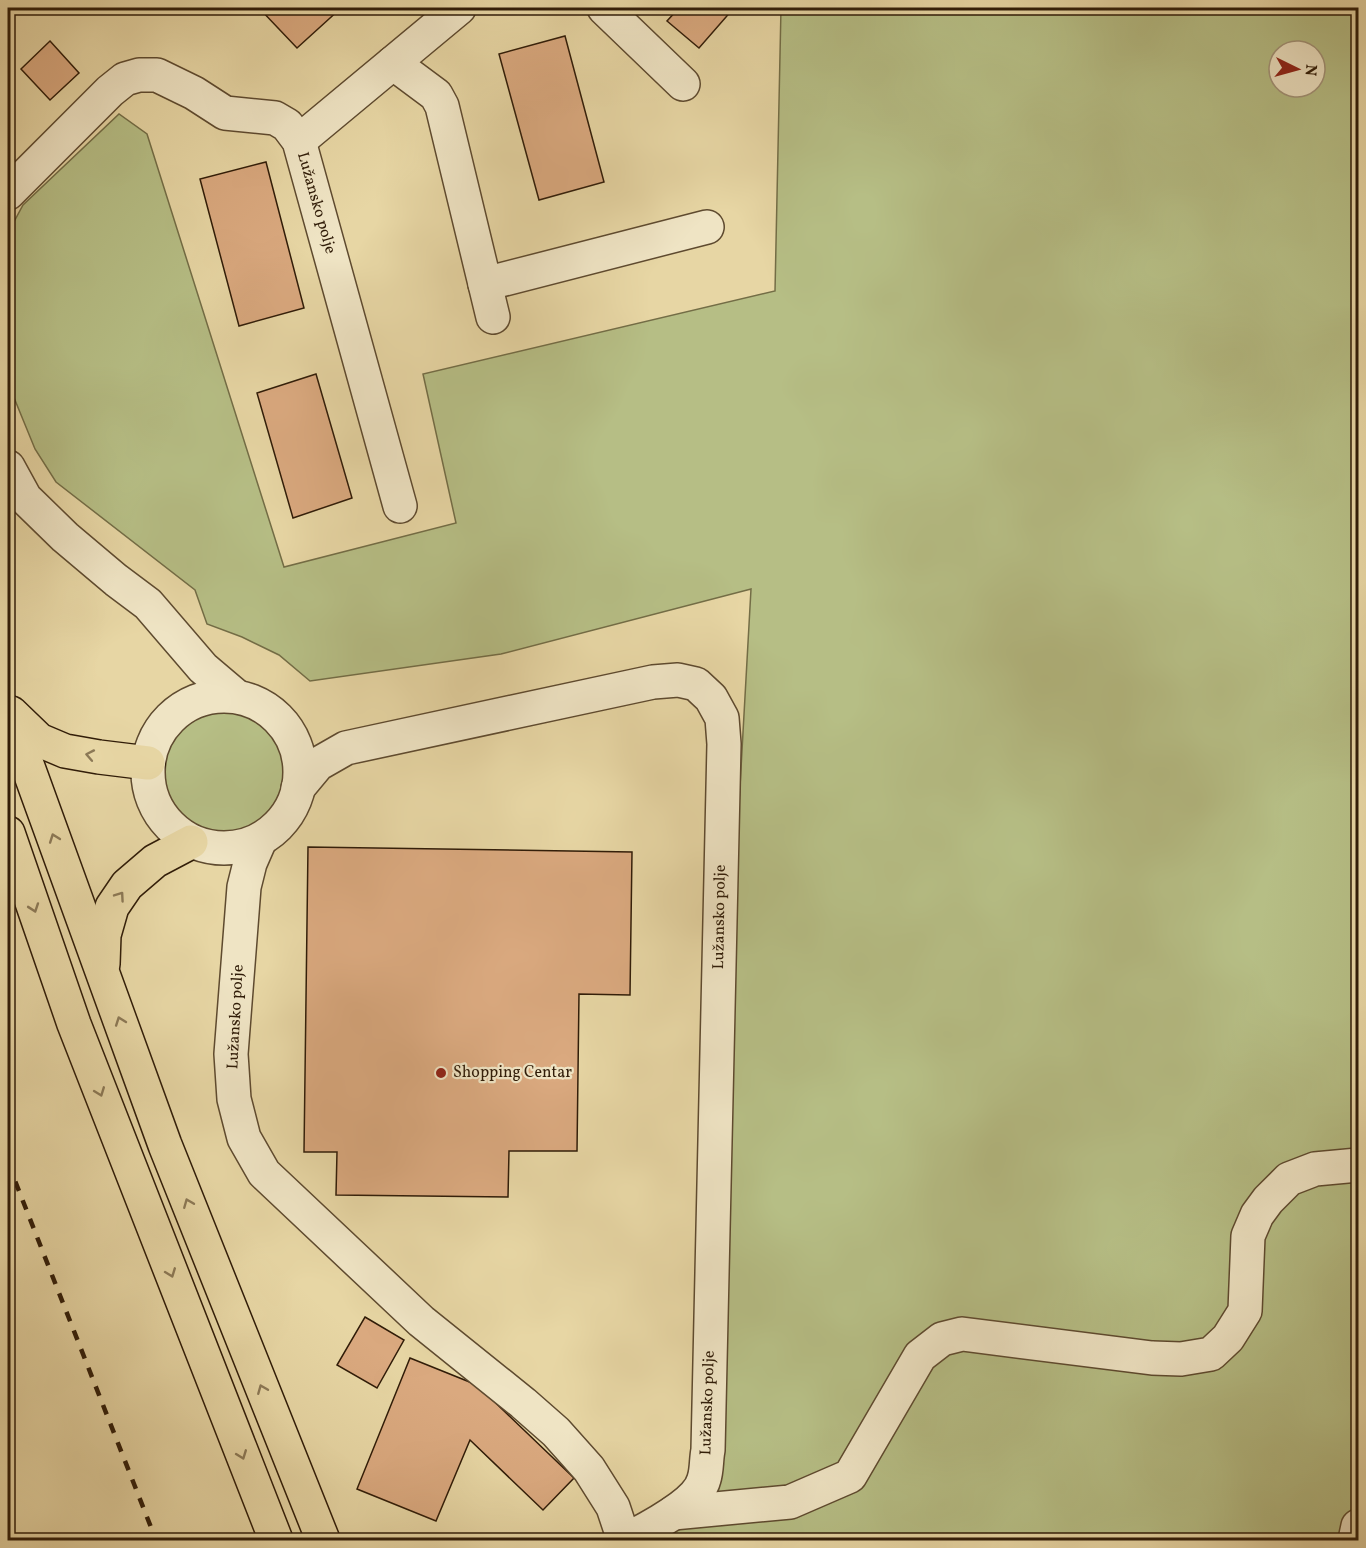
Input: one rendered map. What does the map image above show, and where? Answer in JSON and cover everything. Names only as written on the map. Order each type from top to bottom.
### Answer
[{"type":"highway","points":[[8,711],[39,740],[65,751],[148,763]]},
{"type":"highway","points":[[8,711],[165,1145],[323,1540]]},
{"type":"highway","points":[[8,833],[74,1024],[276,1540]]},
{"type":"highway","points":[[103,972],[104,935],[112,907],[127,885],[155,861],[204,845]]},
{"type":"street","points":[[299,141],[459,8]]},
{"type":"street","points":[[604,8],[683,84]]},
{"type":"street","points":[[393,63],[435,95],[442,106],[493,317]]},
{"type":"street","name":"Lužansko polje","points":[[8,193],[110,91],[125,79],[139,75],[157,75],[194,93],[225,113],[275,118],[287,125],[299,141],[400,506]]},
{"type":"street","points":[[485,284],[707,226]]},
{"type":"street","points":[[8,467],[25,498],[65,537],[148,604],[203,668],[236,696]]},
{"type":"street","points":[[173,715],[180,675],[178,640]]},
{"type":"street","name":"Lužansko polje","points":[[260,840],[250,863],[244,887],[231,1054],[234,1099],[244,1138],[264,1173],[421,1321],[556,1432],[589,1469],[613,1507],[625,1540],[673,1513],[695,1496],[704,1481],[708,1450],[724,744],[722,718],[711,698],[696,684],[678,680],[653,682],[346,748],[318,764],[298,788]]},
{"type":"street","points":[[204,845],[239,847],[260,840],[273,831],[285,818],[293,804],[300,773],[299,757],[294,742],[276,717],[251,700],[236,696],[219,696],[202,698],[187,705],[160,728],[152,745],[148,763],[148,782],[152,801],[162,818],[175,832],[204,845],[231,865],[244,887]]},
{"type":"street","points":[[286,728],[314,743],[346,748]]},
{"type":"street","points":[[673,1513],[790,1502],[850,1476],[920,1356],[942,1339],[962,1334],[1152,1358],[1181,1359],[1210,1354],[1228,1338],[1245,1311],[1248,1236],[1257,1215],[1268,1200],[1289,1179],[1315,1169],[1359,1166]]},
{"type":"street","points":[[1355,1540],[1359,1526]]},
{"type":"green space","points":[[781,8],[1358,8],[1358,1540],[633,1540],[701,1486],[751,589],[501,654],[310,681],[279,655],[242,637],[207,624],[195,590],[56,482],[35,449],[8,383],[8,233],[23,205],[119,114],[147,134],[284,567],[456,523],[423,374],[775,291]]},
{"type":"green space","points":[[226,708],[250,712],[271,726],[285,747],[289,771],[285,795],[271,816],[250,830],[226,834],[202,830],[181,816],[167,795],[163,771],[167,747],[181,726],[202,712]]},
{"type":"building","points":[[259,8],[341,8],[297,48]]},
{"type":"building","points":[[679,8],[733,9],[699,48],[667,21]]},
{"type":"building","points":[[565,36],[604,182],[539,200],[499,54]]},
{"type":"building","points":[[50,41],[79,73],[50,100],[21,69]]},
{"type":"building","points":[[266,162],[304,308],[239,326],[200,179]]},
{"type":"building","points":[[316,374],[352,498],[293,518],[257,393]]},
{"type":"building","name":"Shopping Centar","points":[[308,847],[632,852],[630,995],[579,994],[577,1151],[509,1151],[508,1197],[336,1195],[337,1152],[304,1152]]},
{"type":"building","points":[[365,1317],[404,1340],[377,1388],[337,1365]]},
{"type":"building","points":[[410,1358],[477,1385],[574,1478],[543,1510],[470,1440],[436,1521],[357,1489]]},
{"type":"railway","points":[[8,1163],[156,1540]]},
{"type":"place","name":"Shopping Centar","points":[[441,1073]]}]
